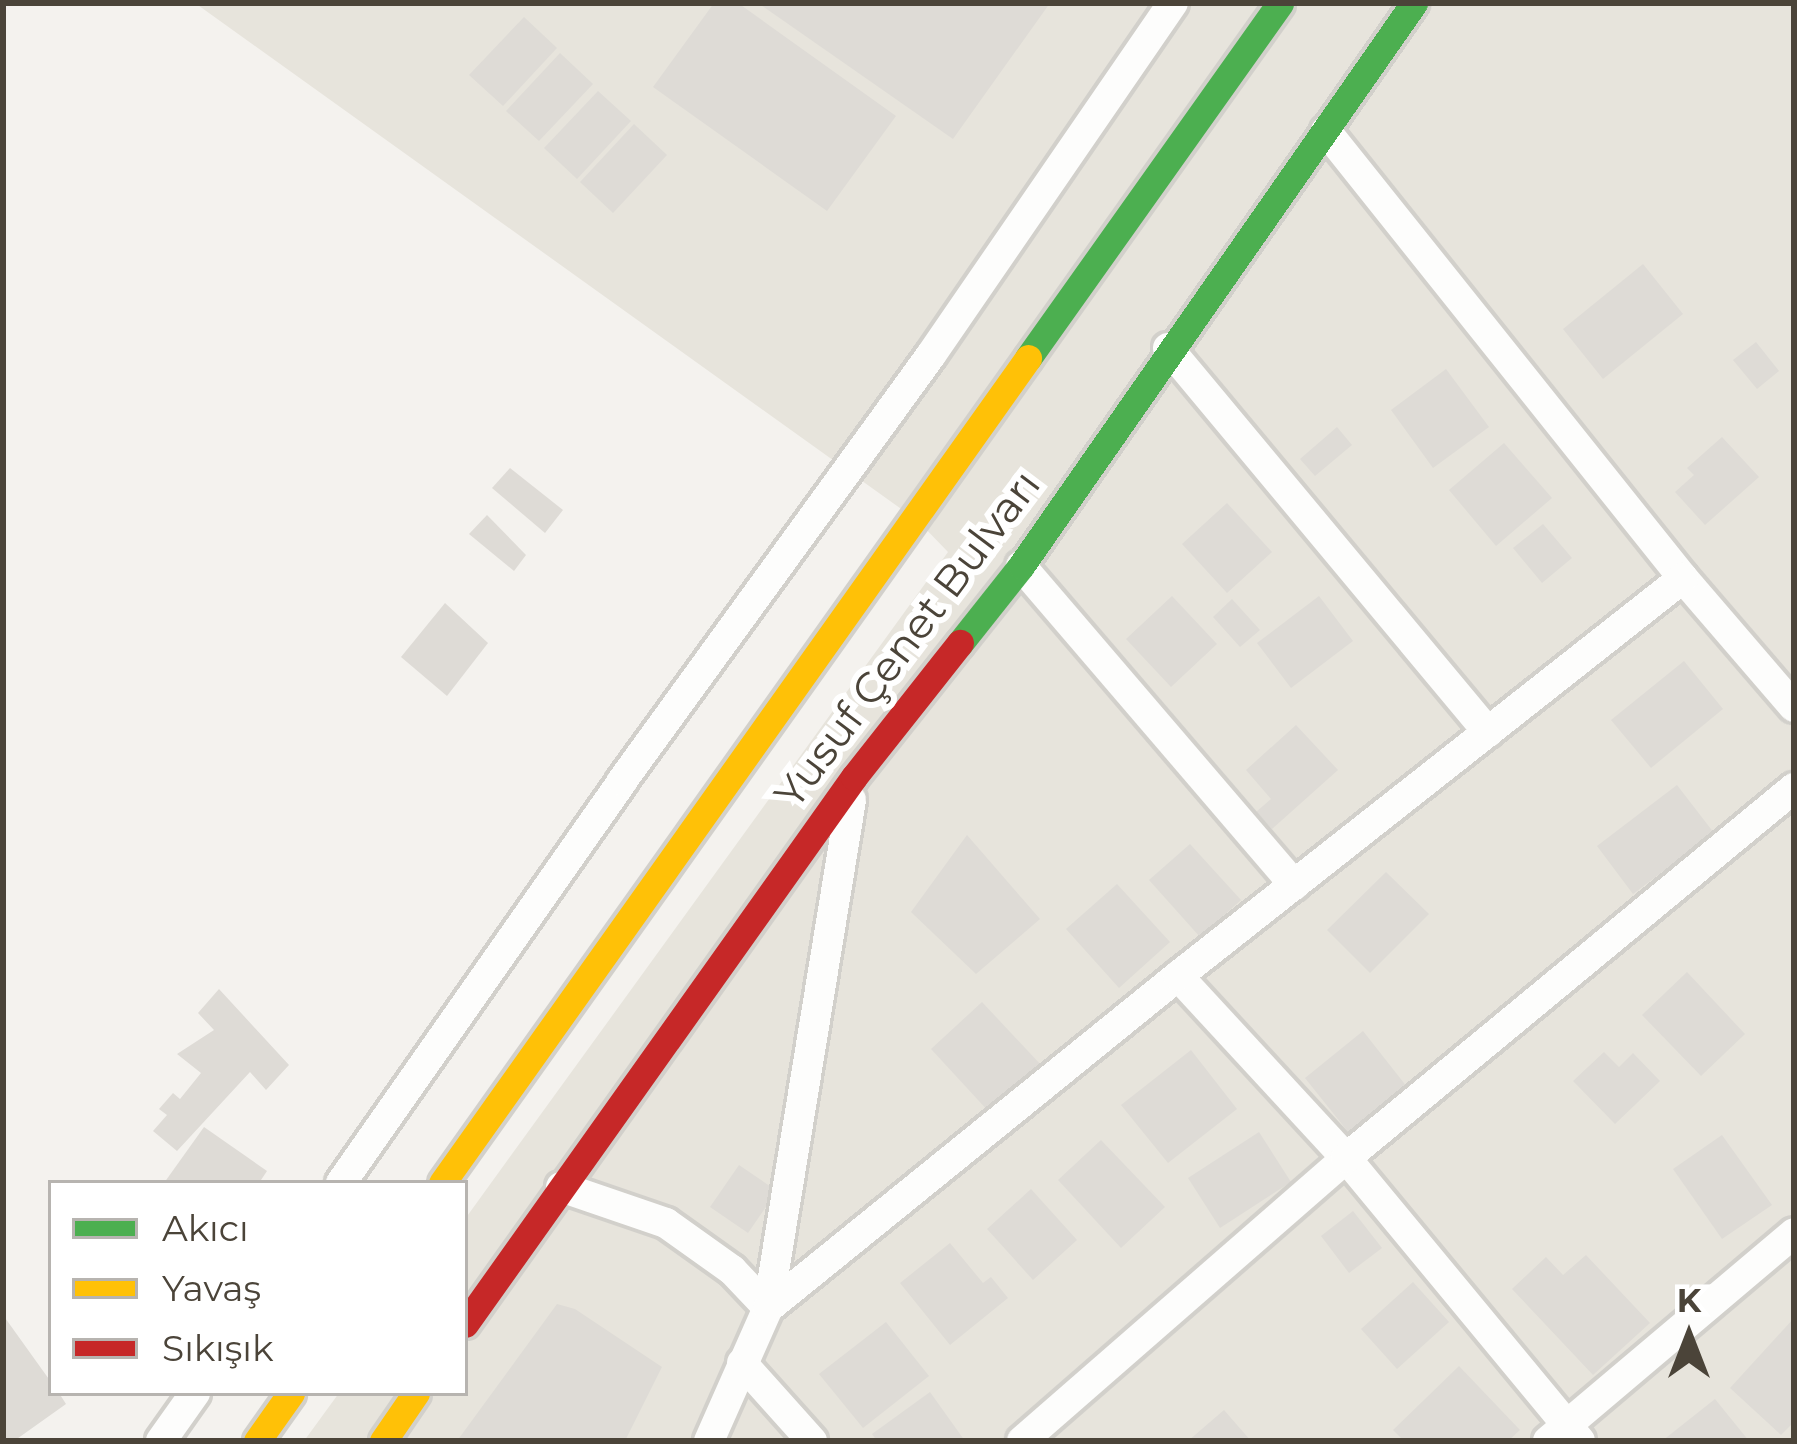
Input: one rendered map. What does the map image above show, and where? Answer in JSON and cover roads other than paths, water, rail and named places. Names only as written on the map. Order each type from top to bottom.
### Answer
[{"type":"highway","name":"Yusuf Çenet Bulvarı","points":[[444,1180],[1280,3]]},
{"type":"highway","name":"Yusuf Çenet Bulvarı","points":[[468,1320],[854,777],[1021,566],[1168,348],[1414,3]]},
{"type":"highway","points":[[257,1441],[289,1396]]},
{"type":"highway","points":[[383,1441],[414,1396]]},
{"type":"street","points":[[343,1180],[622,781],[931,355],[1173,3]]},
{"type":"street","points":[[1326,131],[1683,578],[1794,707]]},
{"type":"street","points":[[1168,348],[1489,732]]},
{"type":"street","points":[[1021,566],[1294,885]]},
{"type":"street","points":[[768,1308],[1178,976],[1683,578]]},
{"type":"street","points":[[709,1441],[768,1308],[854,777]]},
{"type":"street","points":[[1022,1441],[1346,1158],[1794,788]]},
{"type":"street","points":[[1178,976],[1346,1158],[1565,1435],[1794,1233]]},
{"type":"street","points":[[561,1187],[667,1223],[732,1270],[768,1308]]},
{"type":"street","points":[[742,1363],[812,1441]]},
{"type":"street","points":[[161,1441],[193,1396]]}]
